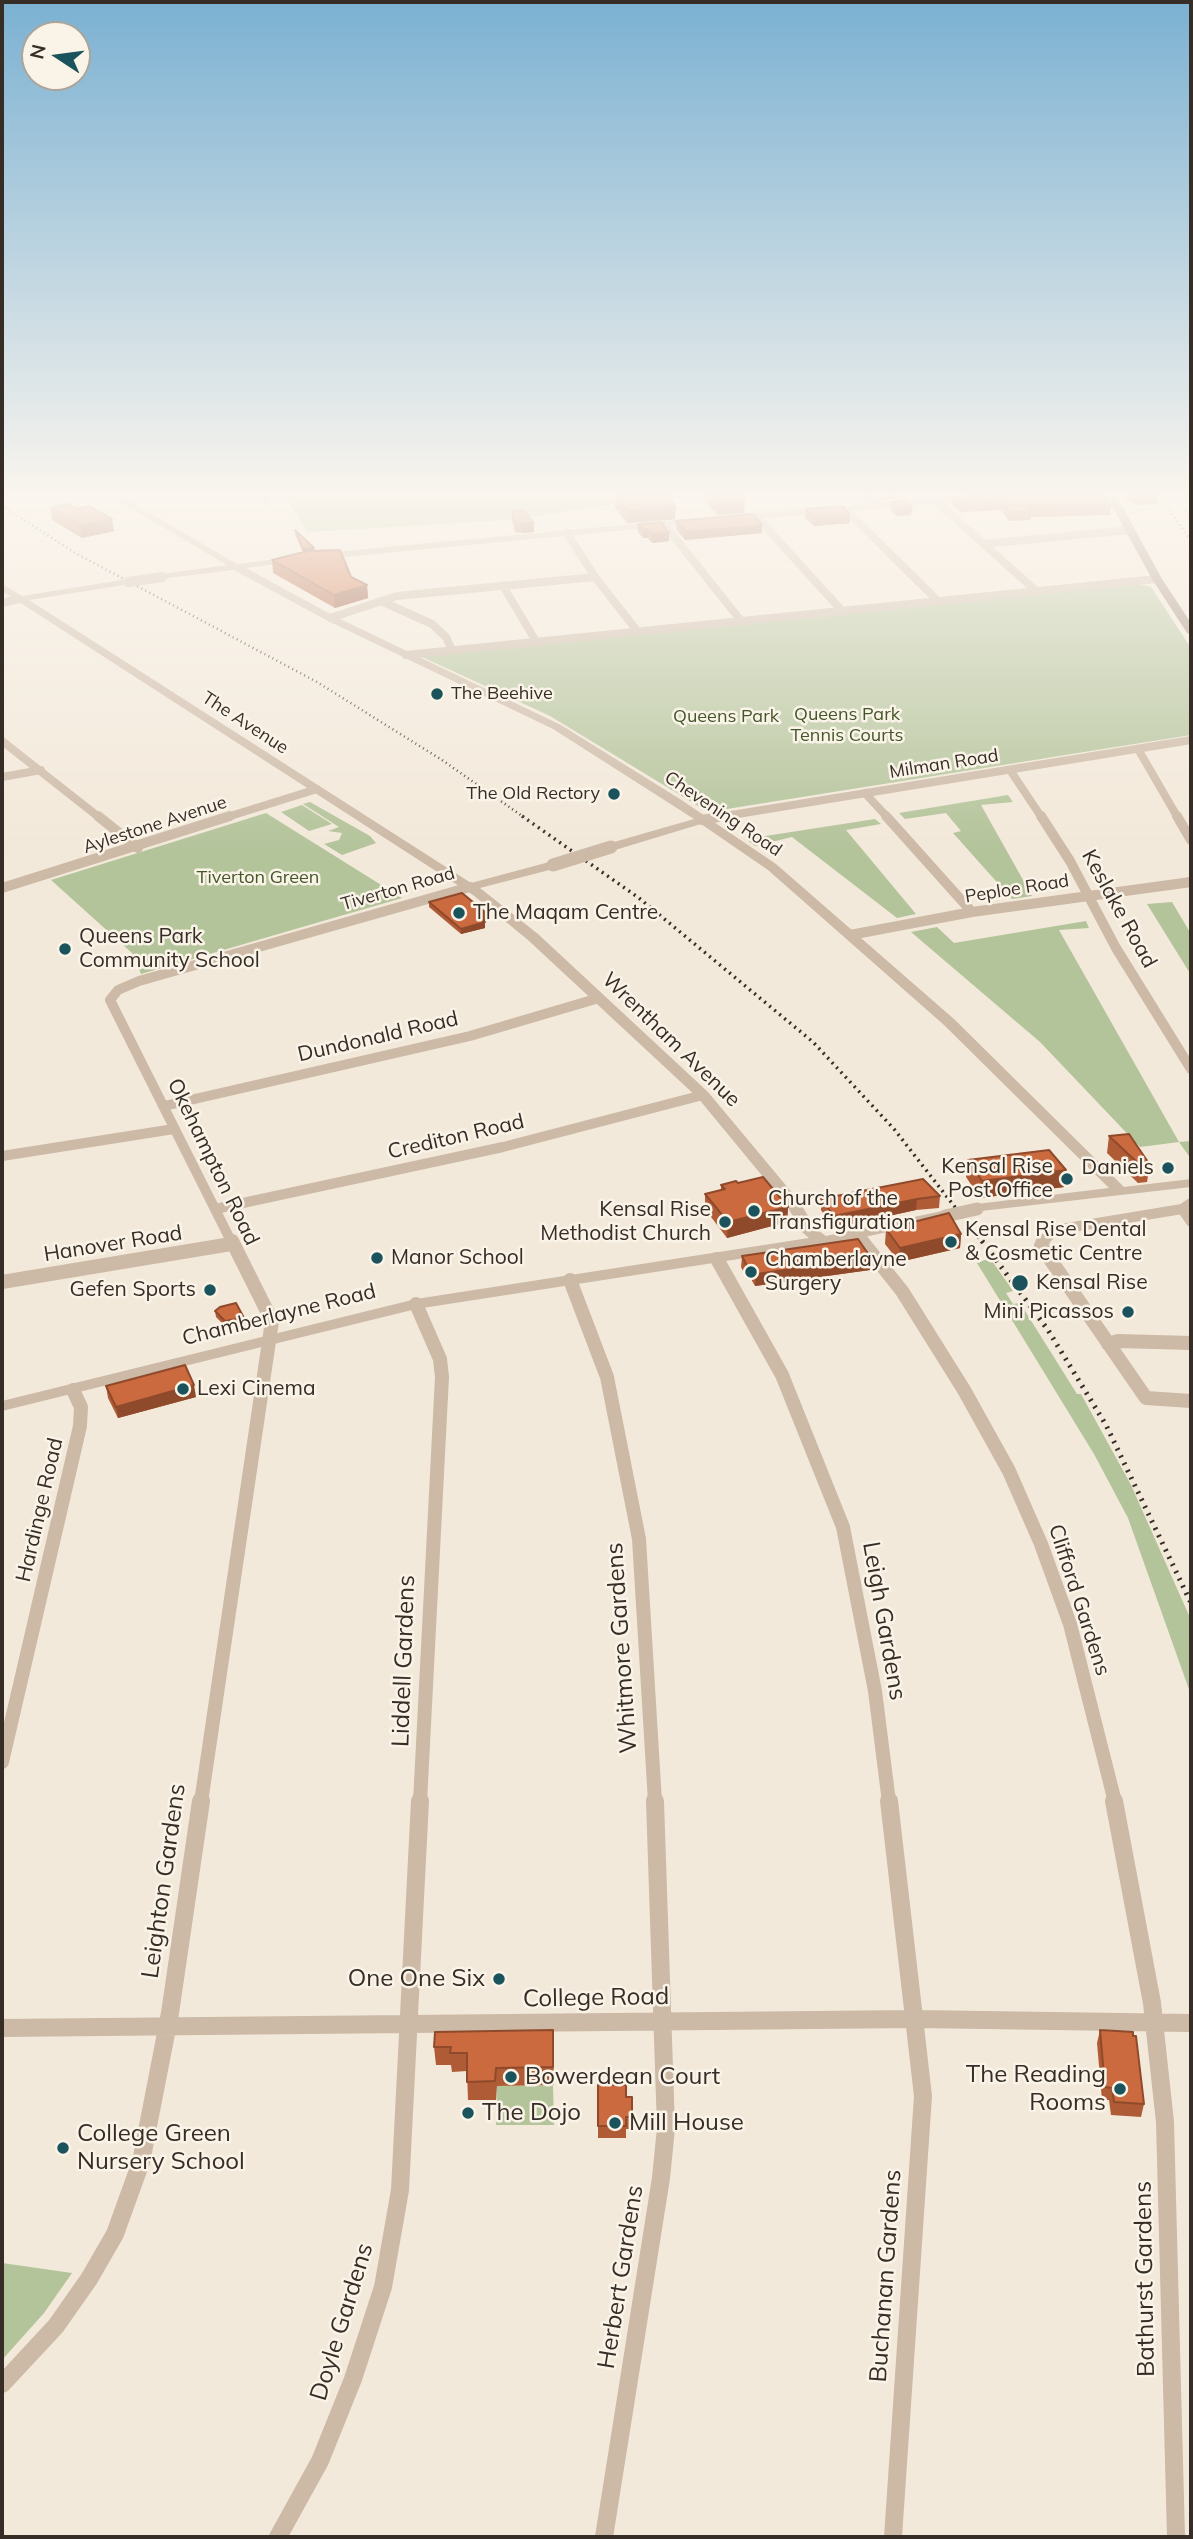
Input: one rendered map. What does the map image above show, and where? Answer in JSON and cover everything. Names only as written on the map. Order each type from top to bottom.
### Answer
[{"type":"main road","points":[[1180,613],[1191,631]]},
{"type":"street","name":"The Avenue","points":[[42,613],[470,887]]},
{"type":"street","name":"Chevening Road","points":[[322,613],[557,727],[772,867],[949,1022],[1119,1190]]},
{"type":"street","points":[[330,618],[343,613]]},
{"type":"street","points":[[408,613],[432,624],[446,637],[452,650]]},
{"type":"street","points":[[519,613],[537,643]]},
{"type":"street","points":[[624,613],[638,632]]},
{"type":"street","points":[[735,613],[742,622]]},
{"type":"street","points":[[406,655],[828,613]]},
{"type":"street","name":"Milman Road","points":[[702,820],[1191,740]]},
{"type":"street","points":[[2,741],[138,848]]},
{"type":"street","points":[[1138,749],[1191,841]]},
{"type":"street","name":"Keslake Road","points":[[1010,770],[1070,861],[1087,895],[1191,1069]]},
{"type":"street","points":[[2,777],[41,771]]},
{"type":"street","name":"Aylestone Avenue","points":[[2,888],[138,848],[317,789]]},
{"type":"street","points":[[865,793],[972,912]]},
{"type":"street","name":"Tiverton Road","points":[[110,1000],[118,990],[139,981],[553,865],[702,820]]},
{"type":"street","name":"Peploe Road","points":[[850,935],[972,912],[1191,882]]},
{"type":"street","name":"Wrentham Avenue","points":[[470,887],[533,937],[703,1095],[794,1204],[810,1232],[823,1241]]},
{"type":"street","name":"Dundonald Road","points":[[164,1106],[470,1036],[599,998]]},
{"type":"street","name":"Okehampton Road","points":[[110,1000],[272,1321],[268,1342]]},
{"type":"street","name":"Crediton Road","points":[[215,1209],[503,1147],[703,1095]]},
{"type":"street","points":[[2,1156],[174,1129]]},
{"type":"street","points":[[1185,1183],[1191,1222]]},
{"type":"street","name":"Chamberlayne Road","points":[[2,1406],[416,1304],[823,1241],[986,1207],[1185,1183]]},
{"type":"street","points":[[1188,1205],[1055,1230],[1044,1238],[1042,1251],[1146,1398],[1191,1401]]},
{"type":"street","name":"Clifford Gardens","points":[[857,1234],[902,1291],[964,1390],[1009,1471],[1041,1544],[1070,1624],[1110,1777],[1155,2021]]},
{"type":"street","name":"Hanover Road","points":[[2,1282],[231,1244]]},
{"type":"street","name":"Leigh Gardens","points":[[717,1259],[782,1375],[843,1527],[875,1690],[915,2019]]},
{"type":"street","name":"Whitmore Gardens","points":[[570,1280],[607,1377],[639,1539],[656,1824],[662,2022]]},
{"type":"street","name":"Liddell Gardens","points":[[409,2024],[442,1377],[440,1359],[416,1304]]},
{"type":"street","points":[[1108,1344],[1118,1341],[1191,1343]]},
{"type":"street","name":"Leighton Gardens","points":[[2,2384],[56,2326],[89,2279],[115,2234],[141,2162],[166,2026],[268,1342]]},
{"type":"street","name":"Hardinge Road","points":[[2,1762],[80,1426],[80,1407],[74,1390]]},
{"type":"street","name":"College Road","points":[[2,2028],[915,2019],[1191,2023]]},
{"type":"street","name":"Buchanan Gardens","points":[[893,2537],[923,2096],[915,2019]]},
{"type":"street","name":"Bathurst Gardens","points":[[1155,2021],[1154,2038],[1165,2122],[1176,2537]]},
{"type":"street","name":"Herbert Gardens","points":[[604,2537],[666,2128],[662,2022]]},
{"type":"street","name":"Doyle Gardens","points":[[278,2537],[320,2461],[353,2379],[383,2287],[400,2190],[409,2024]]},
{"type":"green space","name":"Queens Park","points":[[845,613],[1168,613],[1191,648],[1191,735],[708,812],[550,716],[420,656]]},
{"type":"green space","points":[[1008,795],[1013,802],[981,805],[1032,896],[1012,899],[953,833],[961,831],[946,813],[905,819],[899,813]]},
{"type":"green space","points":[[310,802],[370,836],[376,843],[342,855],[324,844],[339,840],[342,833],[328,831],[339,827],[303,804]]},
{"type":"green space","points":[[302,805],[332,824],[309,831],[281,812]]},
{"type":"green space","name":"Tiverton Green","points":[[266,813],[402,898],[141,974],[132,953],[51,880]]},
{"type":"green space","points":[[875,819],[881,824],[846,830],[916,914],[897,918],[792,837],[755,846],[746,839]]},
{"type":"green space","points":[[1172,902],[1191,934],[1191,975],[1147,904]]},
{"type":"green space","points":[[1086,921],[1089,928],[1059,930],[1179,1142],[1140,1147],[1040,1042],[911,932],[937,927],[954,943]]},
{"type":"green space","points":[[1191,1141],[1191,1159],[1179,1142]]},
{"type":"green space","points":[[990,1258],[1013,1291],[1006,1293],[1013,1304],[1020,1303],[1077,1394],[1081,1394],[1131,1485],[1191,1620],[1191,1695],[1128,1518],[1094,1454],[977,1263]]},
{"type":"green space","points":[[553,2085],[554,2125],[496,2125],[497,2086]]},
{"type":"green space","points":[[2,2263],[72,2273],[44,2313],[2,2360]]},
{"type":"building","name":"The Maqam Centre","points":[[462,893],[485,912],[481,913],[485,917],[480,919],[485,922],[461,929],[429,902]]},
{"type":"building","points":[[1129,1134],[1150,1165],[1141,1166],[1109,1136]]},
{"type":"building","points":[[1049,1150],[1066,1170],[982,1181],[968,1160]]},
{"type":"building","points":[[763,1177],[788,1207],[728,1222],[705,1194],[725,1189],[721,1185]]},
{"type":"building","points":[[923,1179],[940,1196],[834,1216],[821,1199]]},
{"type":"building","points":[[949,1213],[961,1234],[900,1248],[886,1229]]},
{"type":"building","points":[[858,1239],[871,1258],[756,1274],[752,1267],[748,1268],[742,1256]]},
{"type":"building","points":[[236,1303],[244,1318],[225,1321],[215,1311],[220,1307]]},
{"type":"building","points":[[185,1365],[194,1385],[116,1407],[106,1386]]},
{"type":"building","points":[[553,2030],[553,2067],[496,2068],[495,2081],[467,2082],[467,2053],[450,2053],[451,2047],[434,2047],[435,2032]]},
{"type":"building","name":"The Reading Rooms","points":[[1100,2030],[1133,2032],[1133,2036],[1136,2036],[1144,2104],[1114,2102],[1112,2088],[1105,2087]]},
{"type":"building","points":[[598,2085],[626,2085],[626,2097],[632,2097],[632,2117],[626,2117],[626,2126],[598,2126]]},
{"type":"railway","points":[[189,613],[317,682],[442,760],[525,818]]},
{"type":"railway","points":[[522,816],[639,898],[813,1042],[894,1129],[983,1243]]},
{"type":"railway","points":[[982,1241],[1048,1330],[1106,1425],[1191,1603]]},
{"type":"place","name":"The Beehive","points":[[437,694]]},
{"type":"place","name":"The Old Rectory","points":[[614,794]]},
{"type":"place","name":"The Maqam Centre","points":[[459,913]]},
{"type":"place","name":"Queens Park Community School","points":[[65,949]]},
{"type":"place","name":"Daniels","points":[[1168,1168]]},
{"type":"place","name":"Kensal Rise Post Office","points":[[1067,1179]]},
{"type":"place","name":"Church of the Transfiguration","points":[[754,1211]]},
{"type":"place","name":"Kensal Rise Methodist Church","points":[[725,1222]]},
{"type":"place","name":"Kensal Rise Dental & Cosmetic Centre","points":[[951,1242]]},
{"type":"place","name":"Manor School","points":[[377,1258]]},
{"type":"place","name":"Chamberlayne Surgery","points":[[751,1272]]},
{"type":"place","name":"Kensal Rise","points":[[1020,1283]]},
{"type":"place","name":"Gefen Sports","points":[[210,1290]]},
{"type":"place","name":"Mini Picassos","points":[[1128,1312]]},
{"type":"place","name":"Lexi Cinema","points":[[183,1389]]},
{"type":"place","name":"One One Six","points":[[499,1979]]},
{"type":"place","name":"Bowerdean Court","points":[[511,2077]]},
{"type":"place","name":"The Reading Rooms","points":[[1120,2089]]},
{"type":"place","name":"The Dojo","points":[[468,2113]]},
{"type":"place","name":"Mill House","points":[[615,2123]]},
{"type":"place","name":"College Green Nursery School","points":[[63,2148]]},
{"type":"park label","name":"Queens Park Tennis Courts","points":[[847,725]]}]
